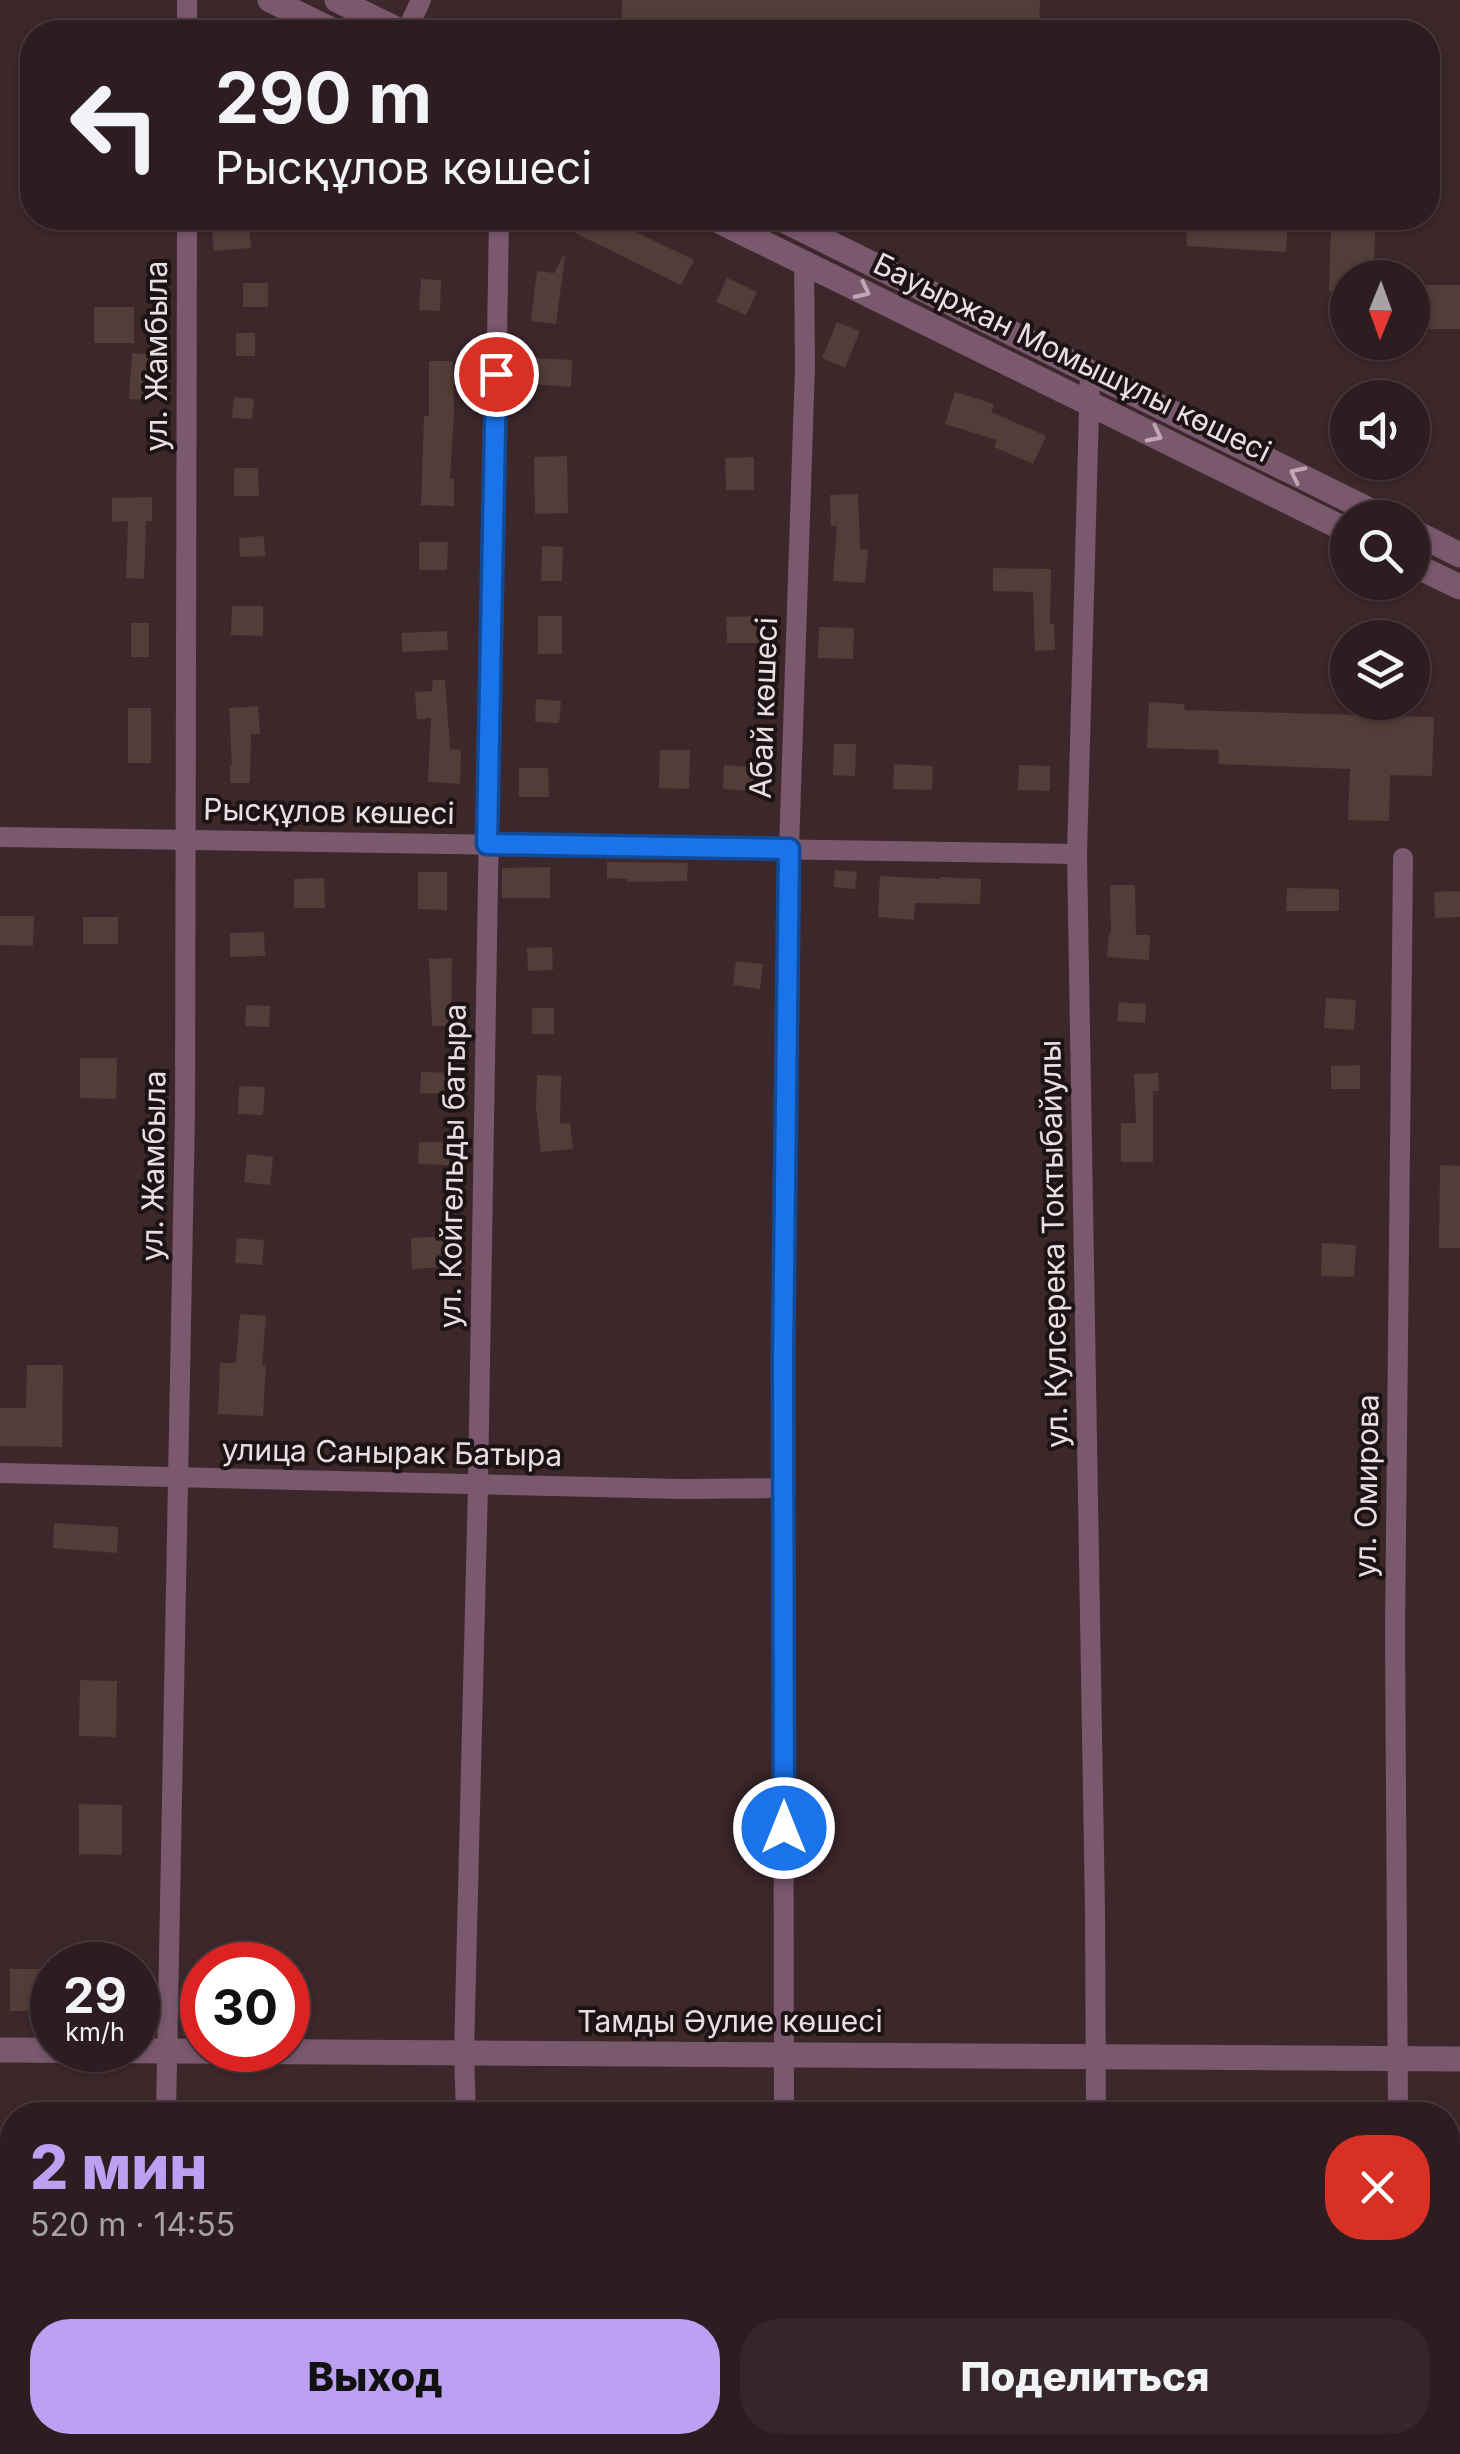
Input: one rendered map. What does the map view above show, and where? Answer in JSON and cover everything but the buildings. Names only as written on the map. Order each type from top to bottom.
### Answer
[{"type":"street","points":[[270,0],[311,20]]},
{"type":"street","points":[[337,0],[379,20]]},
{"type":"street","name":"ул. Жамбыла","points":[[166,2102],[185,1132],[187,230]]},
{"type":"street","name":"ул. Койгельды батыра","points":[[466,2102],[499,230]]},
{"type":"street","name":"Бауыржан Момышұлы көшесі","points":[[738,230],[1330,523]]},
{"type":"street","name":"Бауыржан Момышұлы көшесі","points":[[803,230],[1348,500]]},
{"type":"street","name":"Абай көшесі","points":[[784,2102],[783,1488],[789,849],[805,366],[804,262]]},
{"type":"street","name":"ул. Кулсерека Токтыбайулы","points":[[1090,373],[1077,854],[1096,2102]]},
{"type":"street","points":[[1430,540],[1460,555]]},
{"type":"street","points":[[1430,573],[1460,587]]},
{"type":"street","name":"Рысқұлов көшесі","points":[[0,837],[1077,854]]},
{"type":"street","name":"ул. Омирова","points":[[1398,2102],[1396,1632],[1402,858]]},
{"type":"street","name":"улица Санырак Батыра","points":[[0,1473],[783,1488]]},
{"type":"street","name":"Тамды Әулие көшесі","points":[[0,2050],[1460,2059]]},
{"type":"route","points":[[496,374],[487,844],[789,849],[783,1358],[784,1828]]}]
